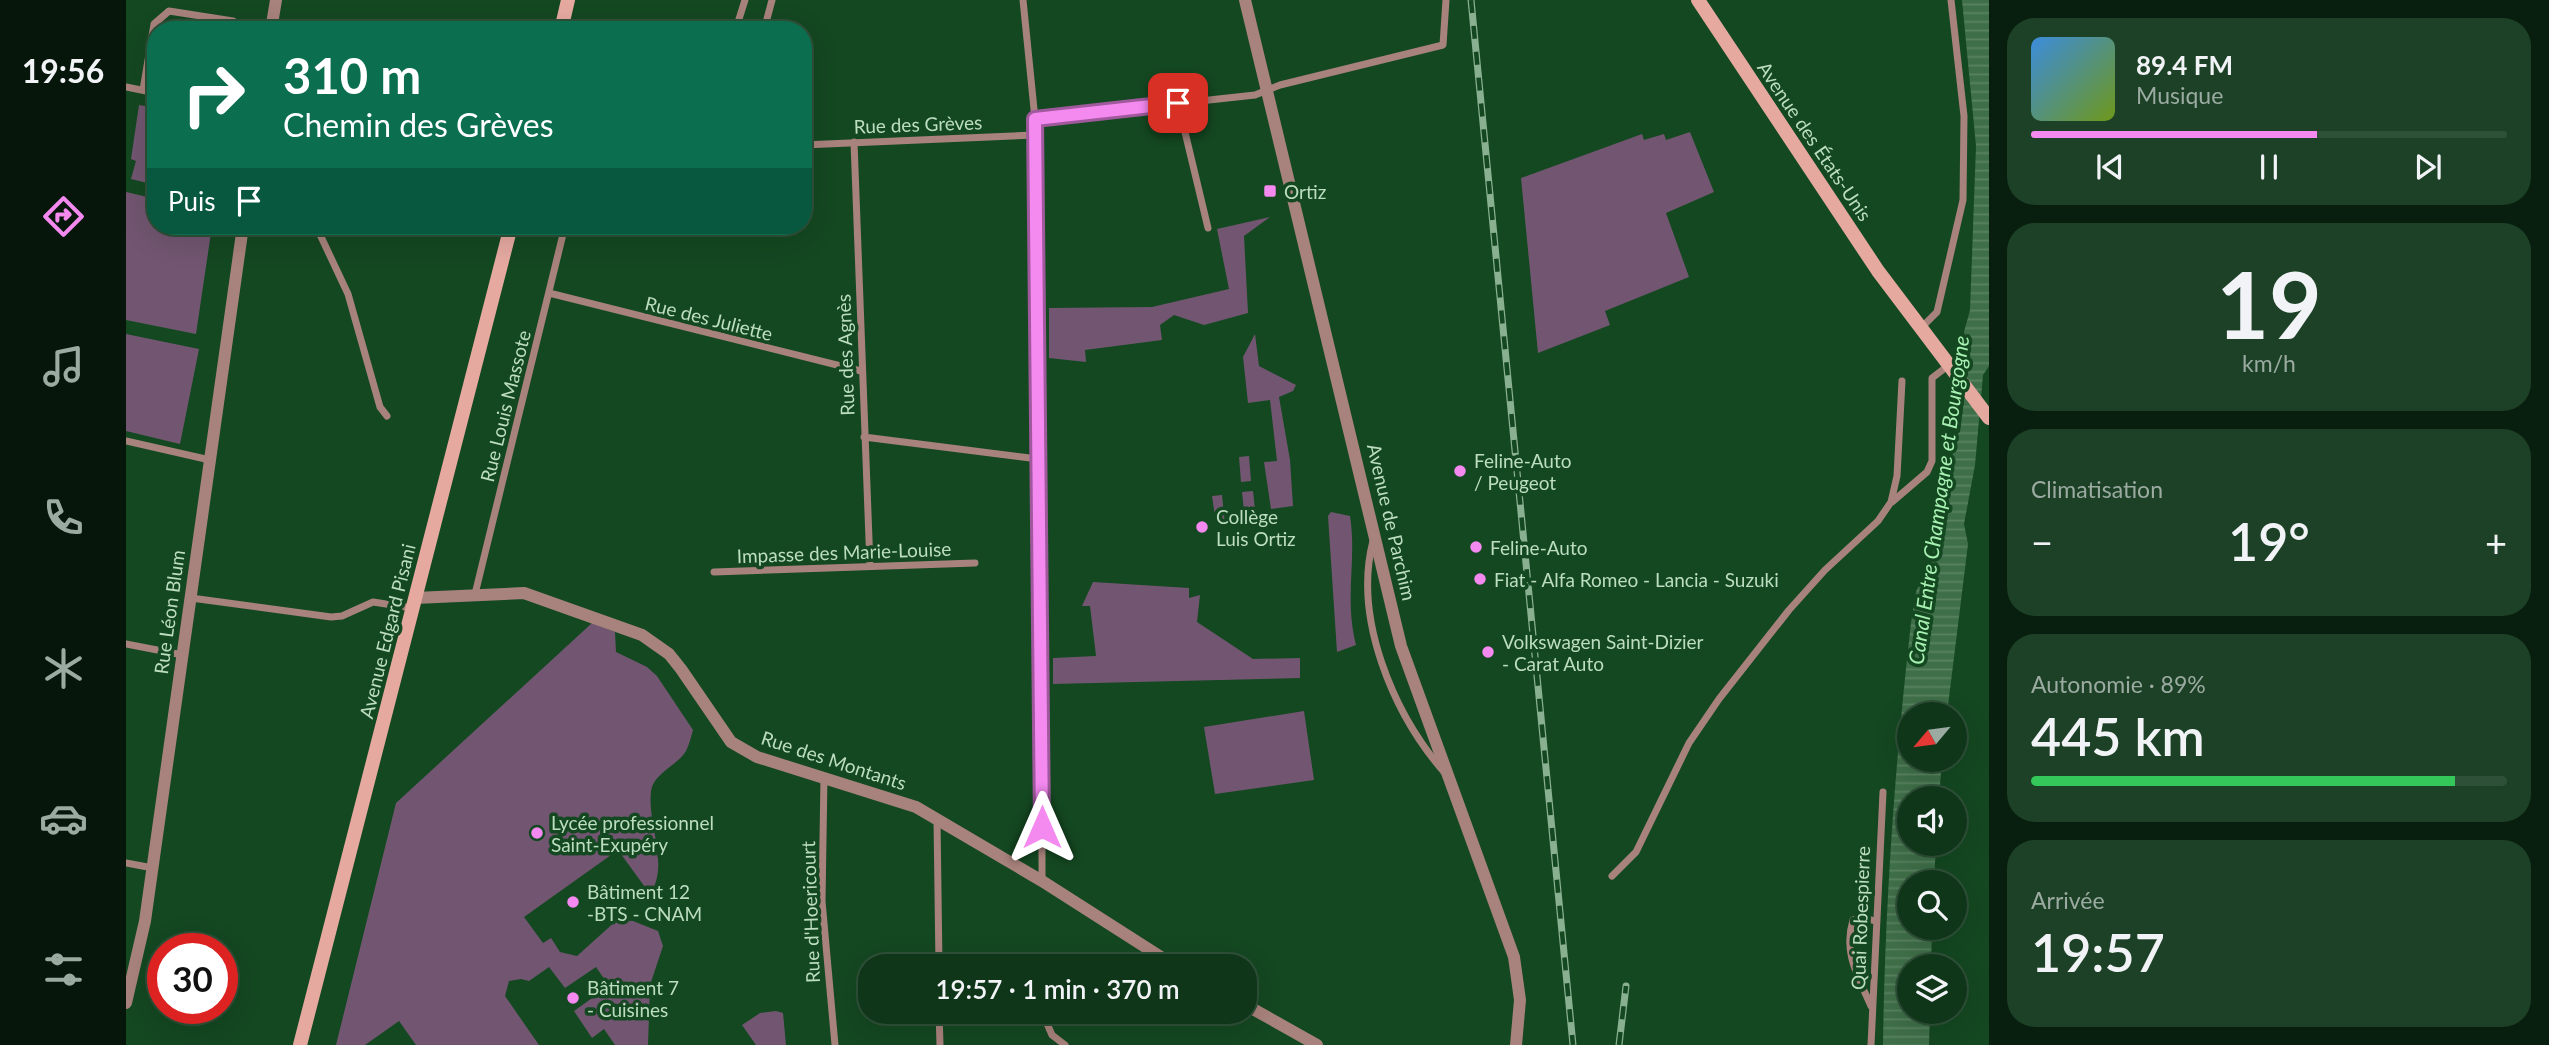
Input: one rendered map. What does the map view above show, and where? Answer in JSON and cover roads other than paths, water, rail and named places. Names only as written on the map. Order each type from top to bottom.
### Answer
[{"type":"main road","points":[[563,21],[568,0]]},
{"type":"main road","name":"Avenue des États-Unis","points":[[1698,0],[1902,303],[1987,418]]},
{"type":"main road","name":"Avenue Edgard Pisani","points":[[300,1045],[509,235]]},
{"type":"main road","points":[[1987,418],[1989,430]]},
{"type":"street","points":[[272,21],[276,0]]},
{"type":"street","points":[[740,21],[745,0]]},
{"type":"street","points":[[766,21],[772,0]]},
{"type":"street","points":[[1023,0],[1035,119],[1042,881]]},
{"type":"street","name":"Avenue de Parchim","points":[[1245,0],[1265,92],[1297,210],[1401,646],[1514,957],[1520,1000],[1517,1045]]},
{"type":"street","points":[[1035,119],[1265,92],[1280,85],[1443,45],[1446,0]]},
{"type":"street","points":[[1920,328],[1937,312],[1963,200],[1964,116],[1951,0]]},
{"type":"street","points":[[157,21],[169,11],[233,20]]},
{"type":"street","points":[[143,90],[147,66]]},
{"type":"street","points":[[126,87],[147,91]]},
{"type":"street","points":[[1178,103],[1208,228]]},
{"type":"street","name":"Rue des Grèves","points":[[812,144],[1034,135]]},
{"type":"street","name":"Rue des Agnès","points":[[854,142],[870,566]]},
{"type":"street","name":"Rue Léon Blum","points":[[126,1003],[139,952],[153,868],[242,235]]},
{"type":"street","points":[[320,235],[348,294],[380,407],[387,416]]},
{"type":"street","name":"Rue Louis Massote","points":[[475,594],[563,235]]},
{"type":"street","name":"Rue des Juliette","points":[[549,293],[861,371]]},
{"type":"street","points":[[1612,876],[1636,852],[1689,743],[1727,688],[1789,610],[1825,570],[1878,521],[1891,502],[1927,472],[1932,461],[1932,378],[1949,365]]},
{"type":"street","points":[[1891,502],[1897,476],[1902,381]]},
{"type":"street","points":[[864,437],[1038,459]]},
{"type":"street","points":[[126,441],[210,460]]},
{"type":"street","points":[[1375,533],[1366,589],[1371,630],[1383,665],[1411,724],[1432,759],[1451,780]]},
{"type":"street","name":"Impasse des Marie-Louise","points":[[714,572],[975,563]]},
{"type":"street","name":"Rue des Montants","points":[[414,603],[475,594],[516,592],[539,596],[642,635],[675,662],[731,742],[757,757],[897,799],[937,819],[1042,881],[1156,954]]},
{"type":"street","points":[[191,598],[331,617],[342,616],[373,601],[414,603]]},
{"type":"street","points":[[126,644],[183,655]]},
{"type":"street","name":"Rue d'Hoericourt","points":[[824,777],[822,901],[835,1045]]},
{"type":"street","name":"Quai Robespierre","points":[[1871,1045],[1883,792]]},
{"type":"street","points":[[937,819],[939,954]]},
{"type":"street","points":[[126,863],[153,868]]},
{"type":"street","points":[[1872,1010],[1849,957],[1849,944],[1853,920],[1861,917],[1875,921]]},
{"type":"street","points":[[1257,1011],[1317,1045]]},
{"type":"street","points":[[939,1024],[940,1045]]},
{"type":"street","points":[[1047,1024],[1052,1035],[1065,1045]]},
{"type":"railway","points":[[1471,0],[1573,1045]]},
{"type":"railway","points":[[1619,1045],[1626,986]]},
{"type":"place","name":"Ortiz","points":[[1270,191]]},
{"type":"place","name":"Feline-Auto / Peugeot","points":[[1460,471]]},
{"type":"place","name":"Collège Luis Ortiz","points":[[1202,527]]},
{"type":"place","name":"Feline-Auto","points":[[1476,547]]},
{"type":"place","name":"Fiat - Alfa Romeo - Lancia - Suzuki","points":[[1480,579]]},
{"type":"place","name":"Volkswagen Saint-Dizier - Carat Auto","points":[[1488,652]]},
{"type":"place","name":"Lycée professionnel Saint-Exupéry","points":[[537,833]]},
{"type":"place","name":"Bâtiment 12 -BTS - CNAM","points":[[573,902]]},
{"type":"place","name":"Bâtiment 7 - Cuisines","points":[[573,998]]},
{"type":"water label","name":"Canal Entre Champagne et Bourgogne","points":[[1938,500]]}]
